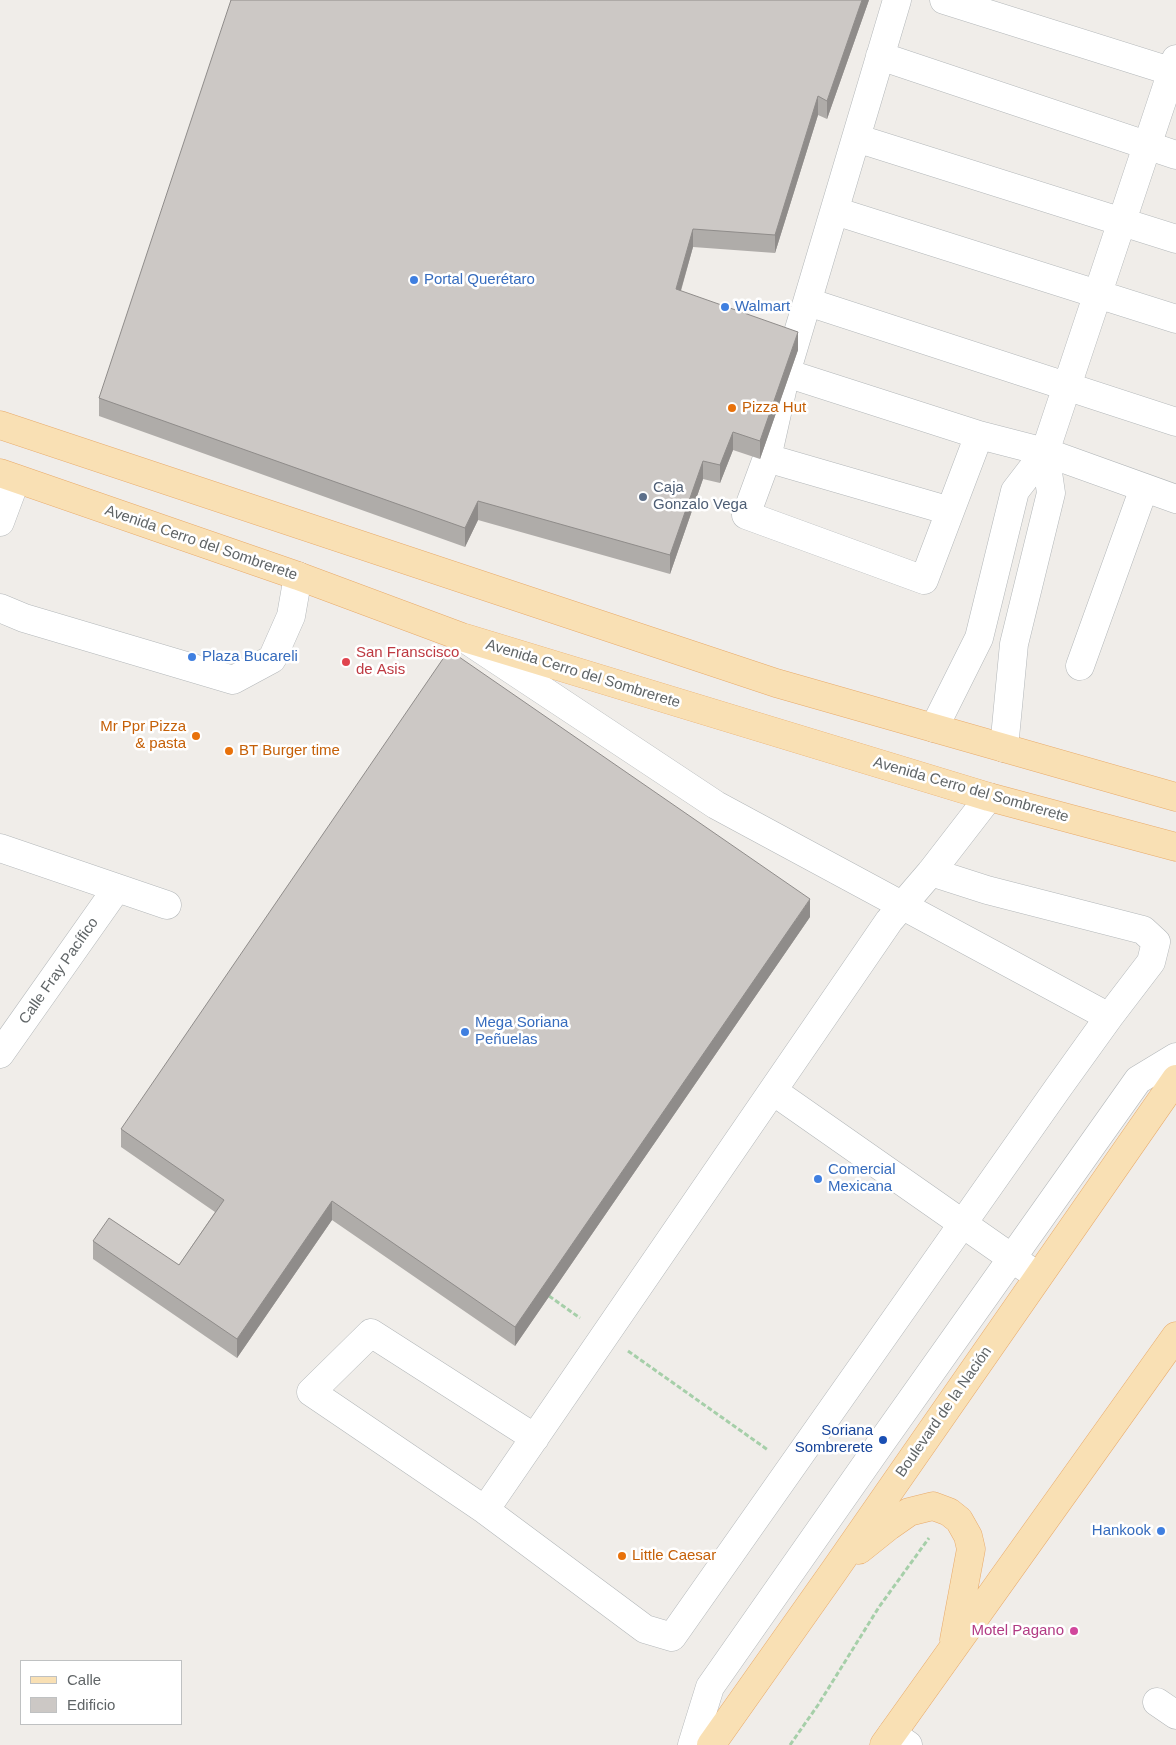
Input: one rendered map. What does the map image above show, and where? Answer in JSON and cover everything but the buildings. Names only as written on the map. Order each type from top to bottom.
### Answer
[{"type":"main road","points":[[0,425],[776,683],[1176,797]]},
{"type":"main road","name":"Avenida Cerro del Sombrerete","points":[[8,476],[298,576],[462,637],[989,797],[1176,847]]},
{"type":"main road","name":"Boulevard de la Nación","points":[[710,1745],[834,1571],[1176,1078]]},
{"type":"main road","points":[[895,1741],[951,1652],[1176,1336]]},
{"type":"main road","points":[[834,1571],[909,1512],[933,1506],[949,1512],[959,1520],[968,1536],[971,1549],[951,1652]]},
{"type":"street","points":[[897,0],[786,374],[767,458],[746,515],[924,580],[979,435]]},
{"type":"street","points":[[934,728],[979,638],[1015,491],[1045,452],[1147,146],[1175,68],[944,0]]},
{"type":"street","points":[[880,56],[1176,155]]},
{"type":"street","points":[[856,138],[1176,239]]},
{"type":"street","points":[[835,211],[1176,319]]},
{"type":"street","points":[[808,302],[1176,422]]},
{"type":"street","points":[[786,374],[979,435],[1045,452],[1176,499]]},
{"type":"street","points":[[1004,748],[1014,644],[1051,493],[1045,452]]},
{"type":"street","points":[[767,458],[950,511]]},
{"type":"street","points":[[0,522],[8,476]]},
{"type":"street","points":[[1080,666],[1144,488]]},
{"type":"street","points":[[0,608],[24,618],[233,680],[272,659],[291,616],[298,576]]},
{"type":"street","points":[[462,637],[716,805],[1108,1018]]},
{"type":"street","points":[[485,1510],[889,921],[931,872],[989,797]]},
{"type":"street","points":[[0,848],[167,906]]},
{"type":"street","points":[[535,1438],[371,1333],[310,1392],[485,1510],[645,1629],[672,1637],[1108,1018],[1151,962],[1156,942],[1143,930],[987,890],[931,872]]},
{"type":"street","name":"Calle Fray Pacífico","points":[[0,1054],[118,888]]},
{"type":"street","points":[[692,1745],[710,1687],[1012,1257],[1138,1080],[1176,1057]]},
{"type":"street","points":[[773,1092],[964,1223],[1037,1277]]},
{"type":"path","points":[[549,1296],[792,1467]]},
{"type":"path","points":[[790,1745],[818,1705],[879,1607],[949,1512]]},
{"type":"place","name":"Portal Querétaro","points":[[414,280]]},
{"type":"place","name":"Walmart","points":[[725,307]]},
{"type":"place","name":"Pizza Hut","points":[[732,408]]},
{"type":"place","name":"Caja Gonzalo Vega","points":[[643,497]]},
{"type":"place","name":"Plaza Bucareli","points":[[192,657]]},
{"type":"place","name":"San Franscisco de Asis","points":[[346,662]]},
{"type":"place","name":"Mr Ppr Pizza & pasta","points":[[196,736]]},
{"type":"place","name":"BT Burger time","points":[[229,751]]},
{"type":"place","name":"Mega Soriana Peñuelas","points":[[465,1032]]},
{"type":"place","name":"Comercial Mexicana","points":[[818,1179]]},
{"type":"place","name":"Soriana Sombrerete","points":[[883,1440]]},
{"type":"place","name":"Hankook","points":[[1161,1531]]},
{"type":"place","name":"Little Caesar","points":[[622,1556]]},
{"type":"place","name":"Motel Pagano","points":[[1074,1631]]}]
